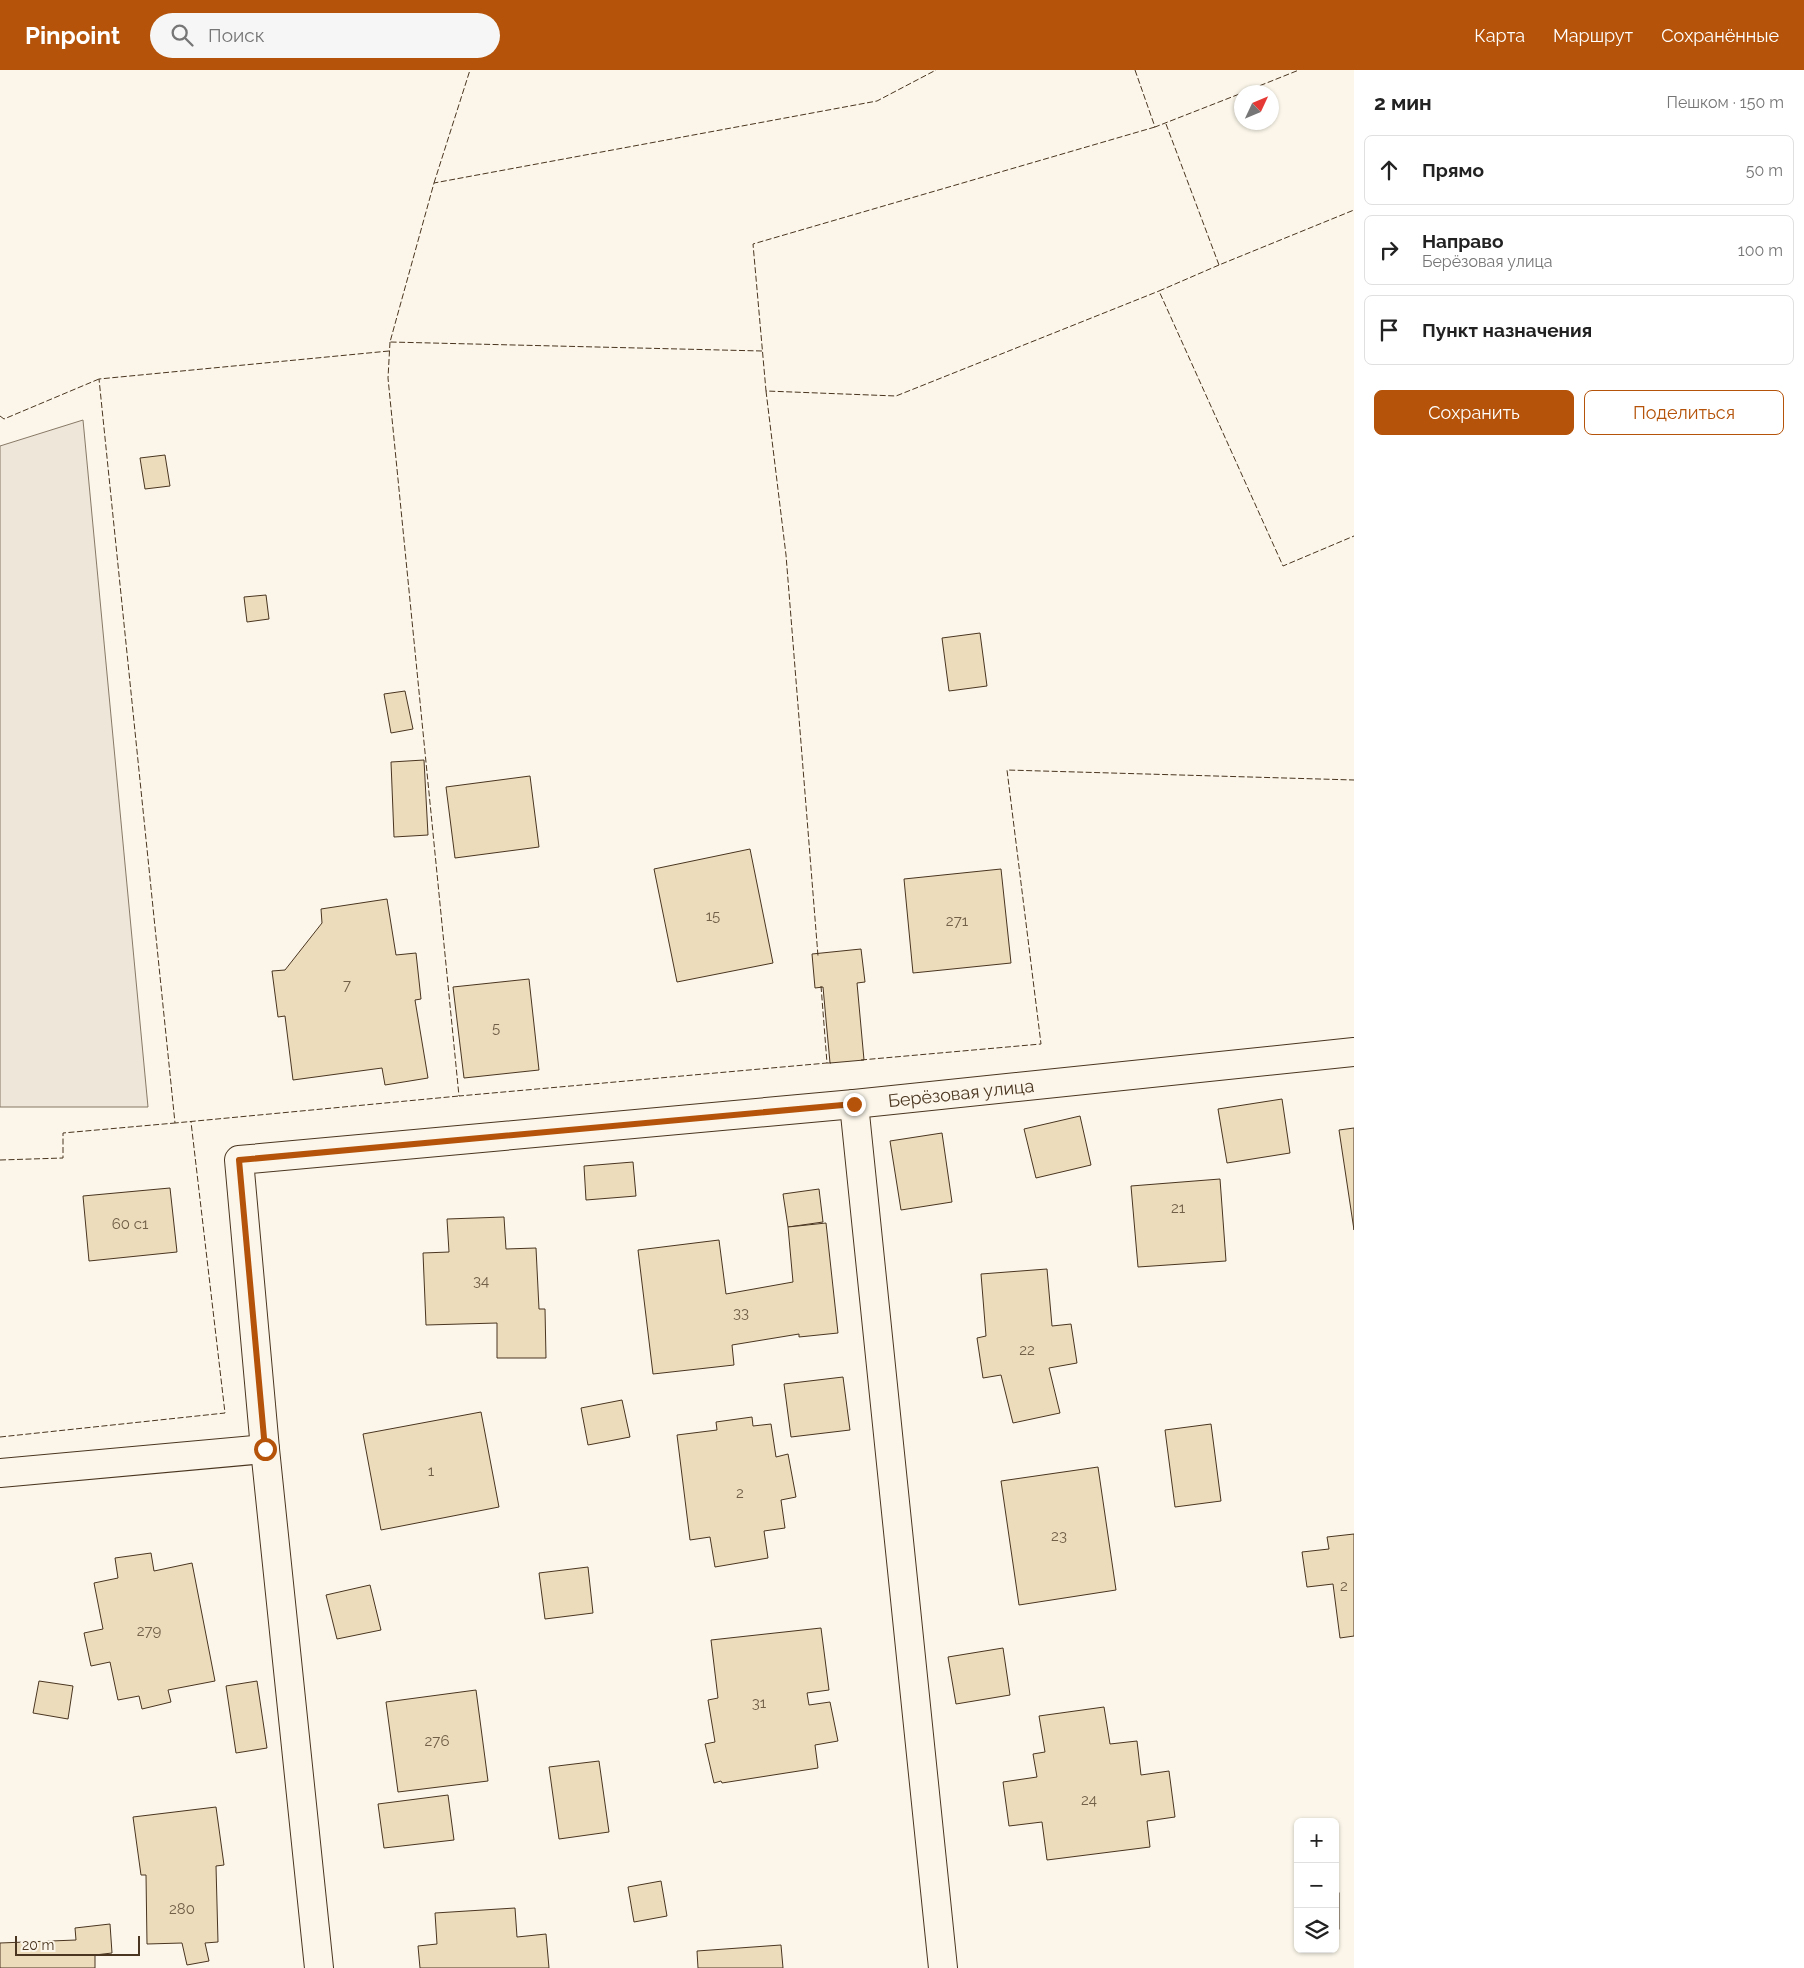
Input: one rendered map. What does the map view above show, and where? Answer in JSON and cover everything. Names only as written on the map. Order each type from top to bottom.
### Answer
[{"type":"street","name":"Берёзовая улица","points":[[265,1449],[239,1160],[854,1104],[1354,1052]]},
{"type":"street","points":[[854,1104],[943,1968]]},
{"type":"street","points":[[0,1473],[265,1449],[319,1968]]},
{"type":"shaded area","points":[[83,420],[148,1107],[0,1107],[0,446]]},
{"type":"building","points":[[165,455],[170,486],[145,489],[140,458]]},
{"type":"building","points":[[266,595],[269,619],[247,622],[244,597]]},
{"type":"building","points":[[980,633],[987,686],[949,691],[942,638]]},
{"type":"building","points":[[405,691],[413,729],[391,733],[384,694]]},
{"type":"building","points":[[424,760],[428,835],[394,837],[391,762]]},
{"type":"building","points":[[530,776],[539,847],[455,858],[446,787]]},
{"type":"building","points":[[750,849],[773,963],[677,982],[654,869]]},
{"type":"building","points":[[1001,869],[1011,963],[913,973],[904,879]]},
{"type":"building","points":[[387,899],[396,955],[416,953],[421,999],[415,1000],[428,1078],[385,1085],[382,1068],[293,1080],[285,1016],[278,1017],[272,971],[285,970],[322,923],[321,909]]},
{"type":"building","points":[[861,949],[865,982],[857,983],[864,1060],[830,1063],[823,987],[815,988],[812,954]]},
{"type":"building","points":[[529,979],[539,1070],[464,1078],[453,987]]},
{"type":"building","points":[[1282,1099],[1290,1153],[1227,1163],[1218,1109]]},
{"type":"building","points":[[1080,1116],[1091,1165],[1036,1178],[1024,1129]]},
{"type":"building","points":[[1354,1128],[1354,1230],[1339,1130]]},
{"type":"building","points":[[942,1133],[952,1202],[901,1210],[890,1141]]},
{"type":"building","points":[[633,1162],[636,1196],[586,1200],[584,1166]]},
{"type":"building","points":[[1220,1179],[1226,1261],[1138,1267],[1131,1186]]},
{"type":"building","points":[[170,1188],[177,1252],[89,1261],[83,1196]]},
{"type":"building","points":[[819,1189],[823,1222],[788,1227],[783,1194]]},
{"type":"building","points":[[504,1217],[506,1249],[536,1248],[539,1309],[545,1309],[546,1358],[497,1358],[497,1323],[426,1325],[423,1253],[449,1252],[447,1219]]},
{"type":"building","points":[[826,1223],[838,1333],[799,1337],[799,1334],[732,1345],[734,1365],[653,1374],[638,1250],[719,1240],[726,1294],[793,1282],[788,1227]]},
{"type":"building","points":[[1047,1269],[1052,1326],[1071,1324],[1077,1363],[1049,1368],[1060,1413],[1013,1423],[1001,1375],[983,1378],[977,1338],[986,1336],[981,1274]]},
{"type":"building","points":[[843,1377],[850,1430],[791,1437],[784,1384]]},
{"type":"building","points":[[622,1400],[630,1437],[588,1445],[581,1408]]},
{"type":"building","points":[[481,1412],[499,1507],[381,1530],[363,1434]]},
{"type":"building","points":[[752,1417],[753,1426],[771,1424],[776,1457],[788,1454],[796,1497],[781,1500],[785,1528],[764,1531],[768,1558],[715,1567],[710,1537],[690,1540],[677,1435],[717,1430],[716,1422]]},
{"type":"building","points":[[1211,1424],[1221,1501],[1175,1507],[1165,1430]]},
{"type":"building","points":[[1098,1467],[1116,1590],[1019,1605],[1001,1481]]},
{"type":"building","points":[[1354,1534],[1354,1636],[1340,1638],[1333,1584],[1307,1587],[1302,1552],[1329,1549],[1327,1537]]},
{"type":"building","points":[[151,1553],[154,1571],[192,1563],[215,1681],[168,1690],[171,1702],[142,1709],[139,1696],[118,1700],[110,1662],[91,1666],[84,1633],[103,1629],[94,1583],[118,1578],[115,1558]]},
{"type":"building","points":[[588,1567],[593,1613],[545,1619],[539,1573]]},
{"type":"building","points":[[370,1585],[381,1630],[337,1639],[326,1595]]},
{"type":"building","points":[[821,1628],[829,1690],[807,1693],[809,1705],[830,1702],[838,1741],[815,1745],[818,1768],[714,1783],[705,1744],[715,1742],[708,1700],[718,1698],[711,1640]]},
{"type":"building","points":[[1003,1648],[1010,1695],[956,1704],[948,1657]]},
{"type":"building","points":[[39,1681],[73,1686],[68,1719],[33,1713]]},
{"type":"building","points":[[257,1681],[267,1748],[236,1753],[226,1686]]},
{"type":"building","points":[[476,1690],[488,1781],[398,1792],[386,1702]]},
{"type":"building","points":[[1104,1707],[1110,1744],[1137,1741],[1141,1775],[1169,1771],[1175,1817],[1147,1821],[1150,1847],[1047,1860],[1042,1822],[1009,1826],[1003,1782],[1037,1777],[1033,1754],[1045,1752],[1039,1716]]},
{"type":"building","points":[[599,1761],[609,1832],[559,1839],[549,1767]]},
{"type":"building","points":[[448,1795],[454,1840],[384,1848],[378,1804]]},
{"type":"building","points":[[216,1807],[224,1865],[216,1866],[218,1942],[205,1943],[209,1961],[187,1965],[182,1943],[147,1944],[146,1875],[141,1875],[133,1817]]},
{"type":"building","points":[[661,1881],[667,1916],[634,1922],[628,1887]]},
{"type":"building","points":[[515,1908],[517,1937],[546,1934],[549,1968],[420,1968],[418,1946],[437,1944],[435,1913]]},
{"type":"building","points":[[110,1924],[112,1953],[95,1955],[95,1968],[0,1968],[0,1943],[76,1940],[75,1928]]},
{"type":"building","points":[[781,1945],[783,1968],[698,1968],[697,1951]]},
{"type":"fence","points":[[434,183],[470,70]]},
{"type":"fence","points":[[762,351],[390,342],[434,183],[877,101],[936,70]]},
{"type":"fence","points":[[1135,70],[1155,127],[1234,96]]},
{"type":"fence","points":[[1262,85],[1299,70]]},
{"type":"fence","points":[[1166,124],[1219,265],[1354,210]]},
{"type":"fence","points":[[1155,127],[753,244],[766,391],[896,396],[1159,291]]},
{"type":"fence","points":[[1219,265],[1159,291],[1283,566],[1354,536]]},
{"type":"fence","points":[[390,342],[388,378],[459,1096],[827,1063]]},
{"type":"fence","points":[[389,351],[99,379],[175,1123],[459,1096]]},
{"type":"fence","points":[[0,416],[4,419],[99,379]]},
{"type":"fence","points":[[766,391],[786,555],[818,956]]},
{"type":"fence","points":[[861,1060],[1041,1044],[1007,770],[1354,780]]},
{"type":"fence","points":[[821,986],[827,1063],[831,1063]]},
{"type":"fence","points":[[0,1437],[225,1413],[191,1122]]},
{"type":"fence","points":[[0,1160],[63,1158],[63,1133],[175,1123]]},
{"type":"route","points":[[265,1449],[239,1160],[854,1104]]}]
